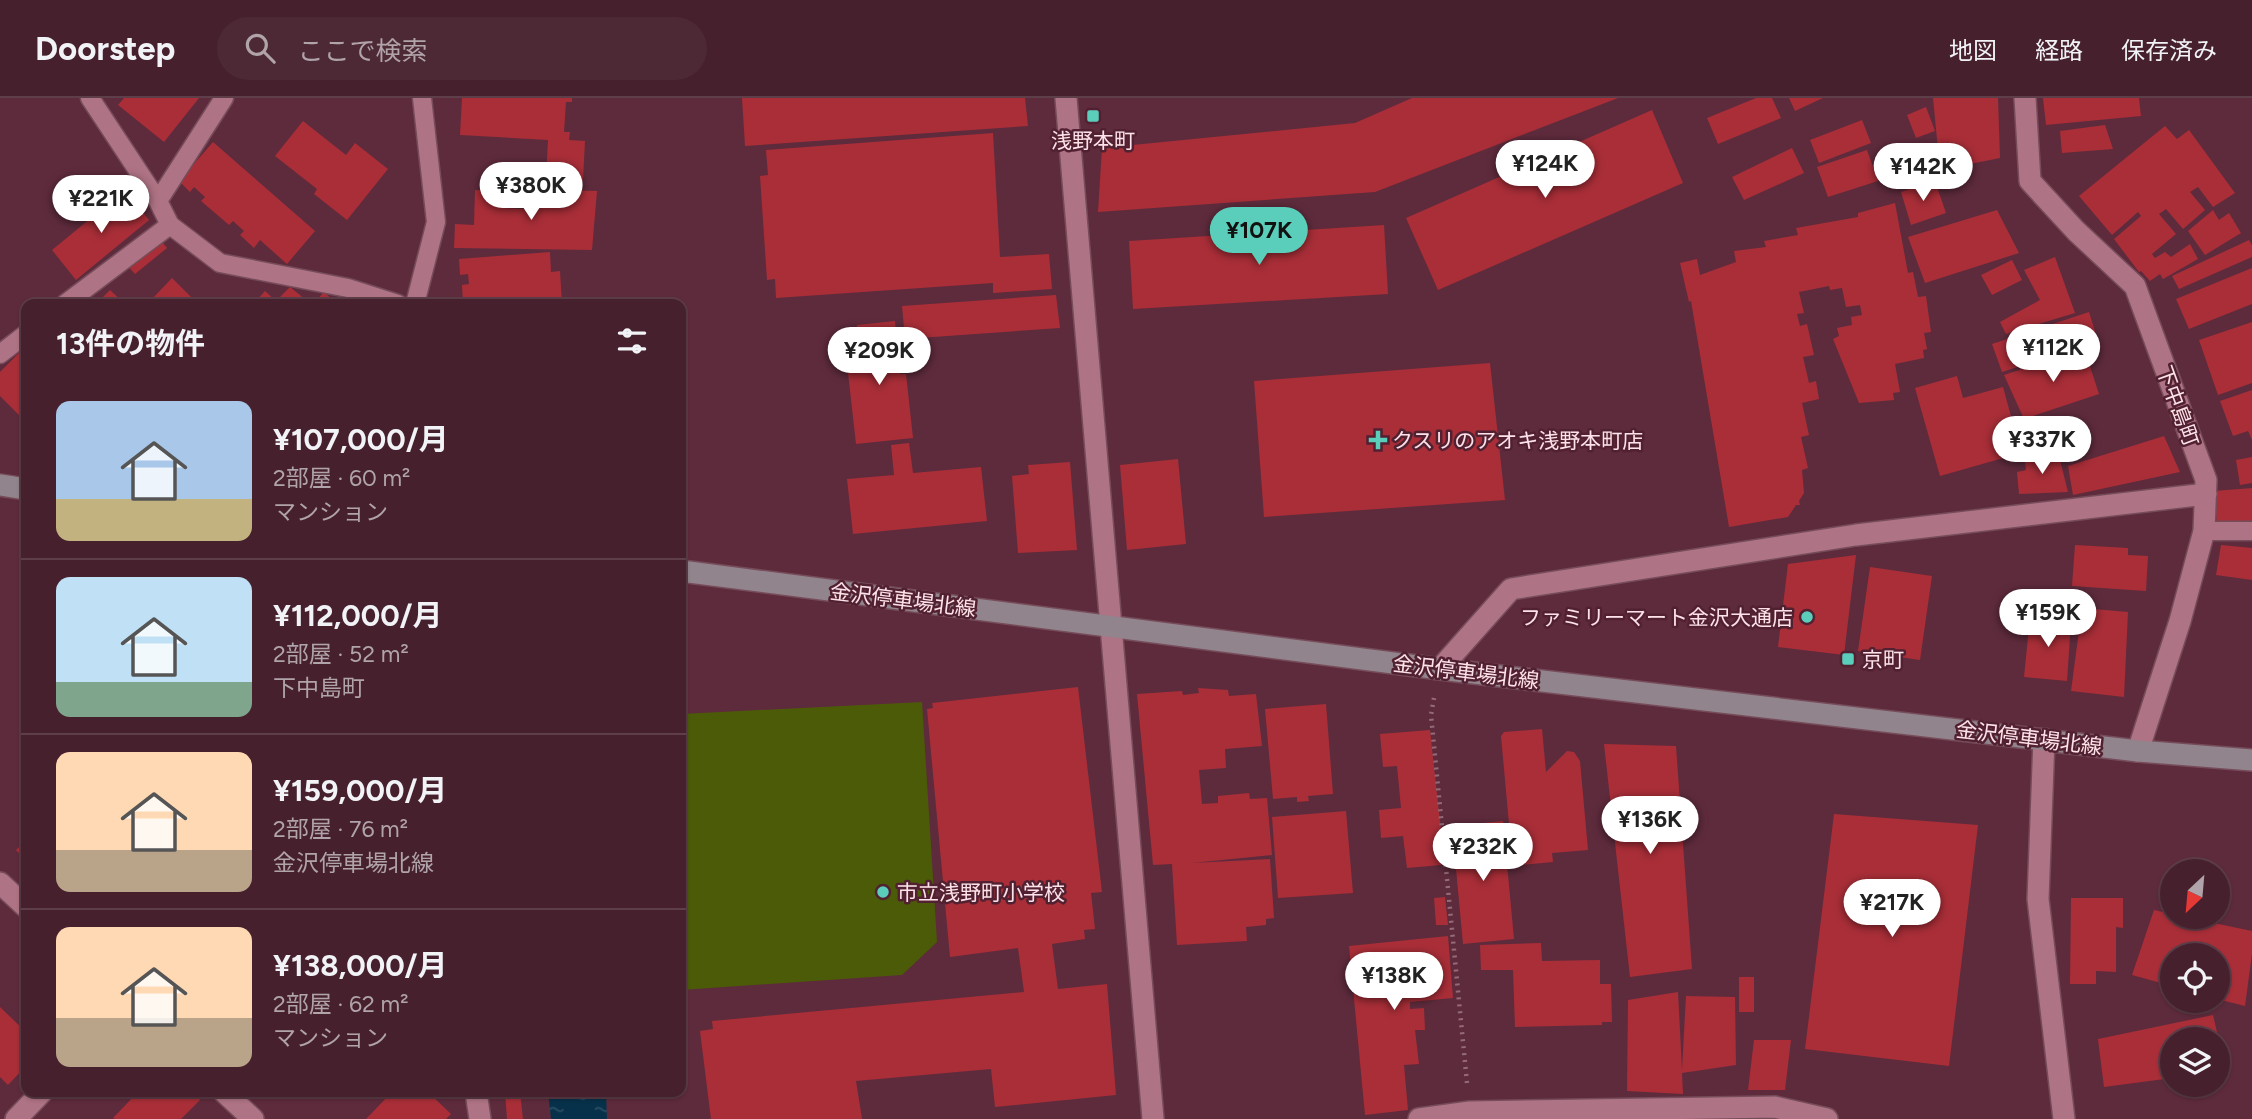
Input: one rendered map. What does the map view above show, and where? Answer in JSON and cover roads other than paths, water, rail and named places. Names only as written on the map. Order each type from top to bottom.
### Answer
[{"type":"main road","points":[[0,485],[21,488]]},
{"type":"main road","name":"金沢停車場北線","points":[[686,572],[1440,670],[2138,751],[2252,760]]},
{"type":"street","points":[[1066,98],[1153,1119]]},
{"type":"street","name":"下中島町","points":[[2025,98],[2030,181],[2076,231],[2135,286],[2206,480],[2204,531],[2180,621],[2138,751]]},
{"type":"street","points":[[1440,670],[1511,589],[1856,536],[2206,494]]},
{"type":"street","points":[[2044,739],[2038,899],[2064,1119]]},
{"type":"street","points":[[0,883],[21,902]]},
{"type":"street","points":[[16,1119],[37,1097]]},
{"type":"street","points":[[229,1097],[253,1119]]},
{"type":"street","points":[[477,1097],[480,1119]]},
{"type":"street","points":[[1419,1119],[1470,1115],[1775,1113],[1827,1119]]},
{"type":"lane","points":[[90,98],[158,201],[170,225],[220,263],[348,288],[382,299]]},
{"type":"lane","points":[[158,201],[225,98]]},
{"type":"lane","points":[[416,299],[436,222],[422,98]]},
{"type":"lane","points":[[72,299],[170,225]]},
{"type":"lane","points":[[0,354],[21,338]]},
{"type":"lane","points":[[2204,531],[2252,531]]},
{"type":"water","points":[[549,1097],[606,1097],[607,1119],[551,1119]]},
{"type":"place","name":"浅野本町","points":[[1093,116]]},
{"type":"place","name":"クスリのアオキ浅野本町店","points":[[1378,440]]},
{"type":"place","name":"ファミリーマート金沢大通店","points":[[1807,617]]},
{"type":"place","name":"京町","points":[[1848,659]]},
{"type":"place","name":"市立浅野町小学校","points":[[883,892]]}]
